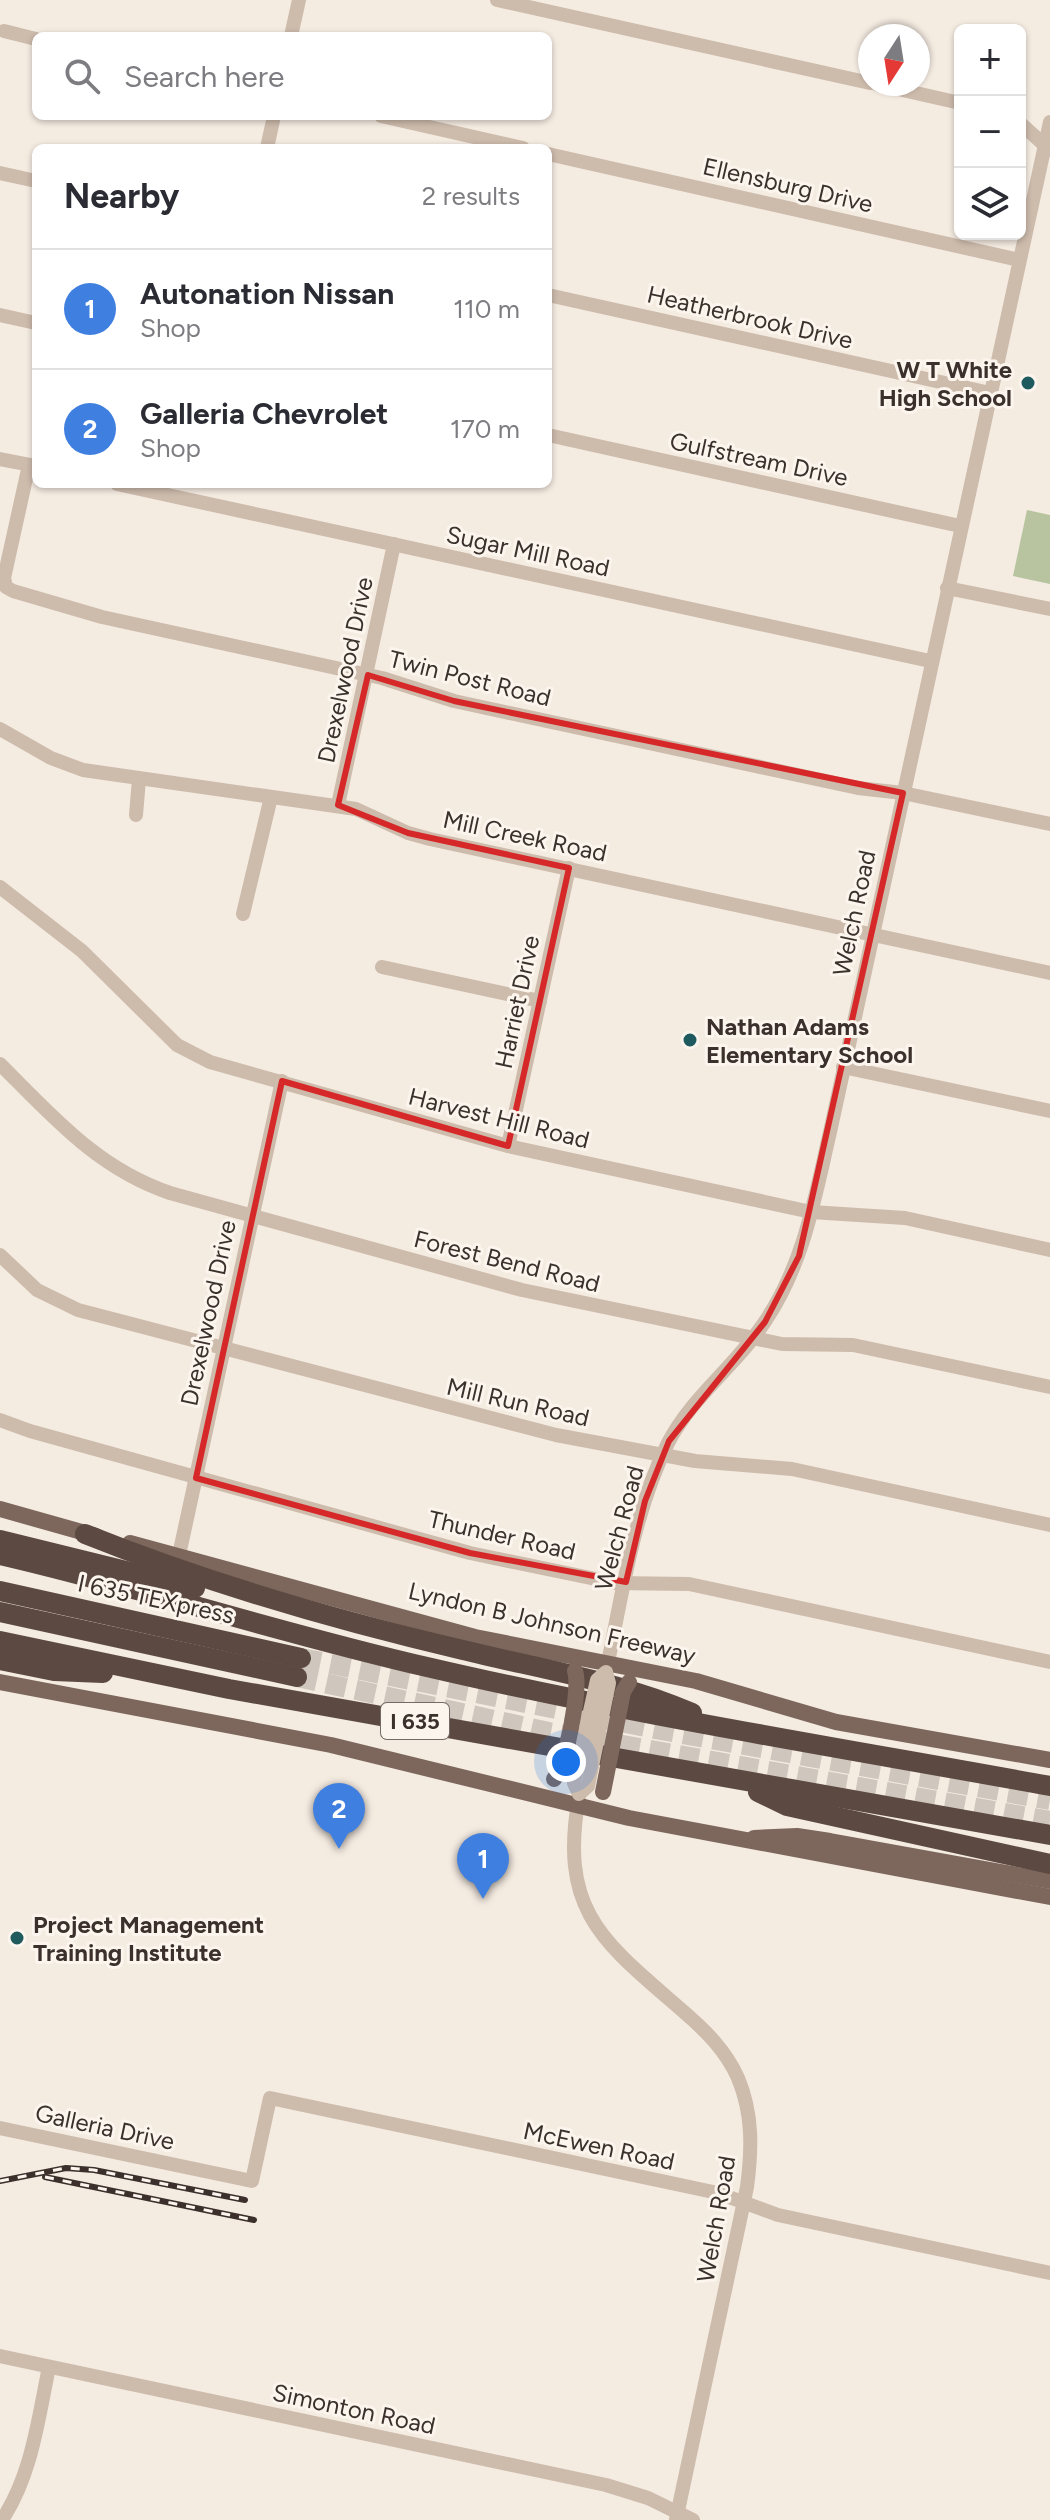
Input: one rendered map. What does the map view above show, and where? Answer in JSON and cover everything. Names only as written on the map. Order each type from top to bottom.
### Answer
[{"type":"highway","points":[[85,1534],[145,1558],[367,1626],[561,1672],[664,1701],[725,1727]]},
{"type":"highway","points":[[0,1540],[175,1582],[300,1619],[339,1644]]},
{"type":"highway","name":"I 635","points":[[0,1555],[119,1583],[339,1644],[527,1689],[1050,1786]]},
{"type":"highway","name":"I 635 TEXpress","points":[[0,1591],[299,1668],[0,1612]]},
{"type":"highway","name":"I 635","points":[[0,1641],[161,1676],[1050,1835]]},
{"type":"highway","points":[[0,1660],[54,1671],[161,1676]]},
{"type":"highway","points":[[737,1781],[787,1806],[1050,1864]]},
{"type":"main road","name":"Lyndon B Johnson Freeway","points":[[0,1509],[475,1637],[607,1667],[669,1675],[836,1722],[1050,1760]]},
{"type":"main road","points":[[505,1789],[536,1787],[554,1779],[561,1766],[578,1689],[575,1671],[564,1655]]},
{"type":"main road","points":[[629,1818],[611,1806],[603,1792],[623,1692],[629,1682],[649,1674],[669,1675]]},
{"type":"main road","points":[[0,1682],[316,1742],[505,1789],[578,1800],[629,1818],[1050,1897]]},
{"type":"main road","points":[[740,1840],[797,1836],[1050,1881]]},
{"type":"street","points":[[292,32],[299,0]]},
{"type":"street","points":[[497,0],[858,80]]},
{"type":"street","points":[[4,31],[32,38]]},
{"type":"street","points":[[929,96],[954,102]]},
{"type":"street","points":[[268,144],[273,120]]},
{"type":"street","points":[[399,120],[505,144]]},
{"type":"street","name":"Welch Road","points":[[676,2516],[744,2201],[751,2138],[737,2075],[706,2031],[613,1950],[589,1916],[578,1887],[573,1860],[578,1800],[588,1786],[609,1683],[607,1667],[626,1582],[645,1501],[662,1456],[683,1417],[753,1338],[791,1277],[811,1212],[1019,260],[1047,149],[1050,122]]},
{"type":"street","points":[[1026,129],[1047,149]]},
{"type":"street","name":"Ellensburg Drive","points":[[552,155],[1019,260]]},
{"type":"street","points":[[0,173],[32,180]]},
{"type":"street","name":"Heatherbrook Drive","points":[[552,296],[990,393]]},
{"type":"street","points":[[0,315],[32,322]]},
{"type":"street","name":"Gulfstream Drive","points":[[552,436],[960,526]]},
{"type":"street","points":[[0,459],[32,465]]},
{"type":"street","name":"Twin Post Road","points":[[32,465],[4,578],[6,587],[102,617],[368,675],[454,701],[858,788],[903,793],[1050,824]]},
{"type":"street","name":"Sugar Mill Road","points":[[135,488],[930,661]]},
{"type":"street","points":[[188,500],[191,488]]},
{"type":"street","name":"Drexelwood Drive","points":[[338,805],[394,544]]},
{"type":"street","points":[[947,588],[1050,609]]},
{"type":"street","name":"Mill Creek Road","points":[[0,729],[67,766],[139,779],[338,805],[373,815],[408,833],[1050,973]]},
{"type":"street","points":[[136,815],[139,779]]},
{"type":"street","points":[[243,914],[271,797]]},
{"type":"street","name":"Harriet Drive","points":[[508,1146],[569,868]]},
{"type":"street","name":"Harvest Hill Road","points":[[0,887],[82,951],[177,1045],[210,1062],[508,1146],[811,1212],[905,1218],[1050,1250]]},
{"type":"street","points":[[382,967],[540,1001]]},
{"type":"street","name":"Forest Bend Road","points":[[0,1064],[76,1141],[124,1174],[159,1190],[479,1279],[753,1338],[797,1345],[853,1345],[1050,1387]]},
{"type":"street","points":[[843,1067],[1050,1111]]},
{"type":"street","name":"Drexelwood Drive","points":[[179,1555],[282,1081]]},
{"type":"street","name":"Mill Run Road","points":[[0,1255],[37,1290],[67,1306],[448,1409],[662,1456],[792,1469],[1050,1525]]},
{"type":"street","name":"Thunder Road","points":[[0,1420],[196,1478],[470,1553],[626,1582],[689,1584],[1050,1662]]},
{"type":"street","name":"McEwen Road","points":[[202,2170],[252,2181],[270,2098],[744,2201],[778,2215],[1050,2273]]},
{"type":"street","name":"Galleria Drive","points":[[0,2128],[202,2170]]},
{"type":"street","name":"Simonton Road","points":[[0,2356],[606,2485],[648,2498],[676,2516],[693,2520]]},
{"type":"street","points":[[2,2520],[16,2498],[27,2471],[49,2367]]},
{"type":"highlighted area","points":[[368,675],[454,701],[903,793],[799,1256],[765,1322],[669,1441],[645,1501],[626,1582],[470,1553],[196,1478],[282,1081],[508,1146],[569,868],[408,833],[338,805]]},
{"type":"green space","points":[[1027,510],[1050,515],[1050,584],[1013,576]]},
{"type":"tunnel","points":[[301,1658],[661,1730],[1050,1800]]},
{"type":"tunnel","points":[[297,1677],[549,1732],[1050,1821]]},
{"type":"railway","points":[[0,2181],[66,2168],[94,2170],[245,2200]]},
{"type":"railway","points":[[45,2177],[254,2220]]},
{"type":"place","name":"W T White High School","points":[[1028,383]]},
{"type":"place","name":"Nathan Adams Elementary School","points":[[690,1040]]},
{"type":"place","name":"Galleria Chevrolet","points":[[339,1849]]},
{"type":"place","name":"Autonation Nissan","points":[[483,1899]]},
{"type":"place","name":"Project Management Training Institute","points":[[17,1938]]}]
